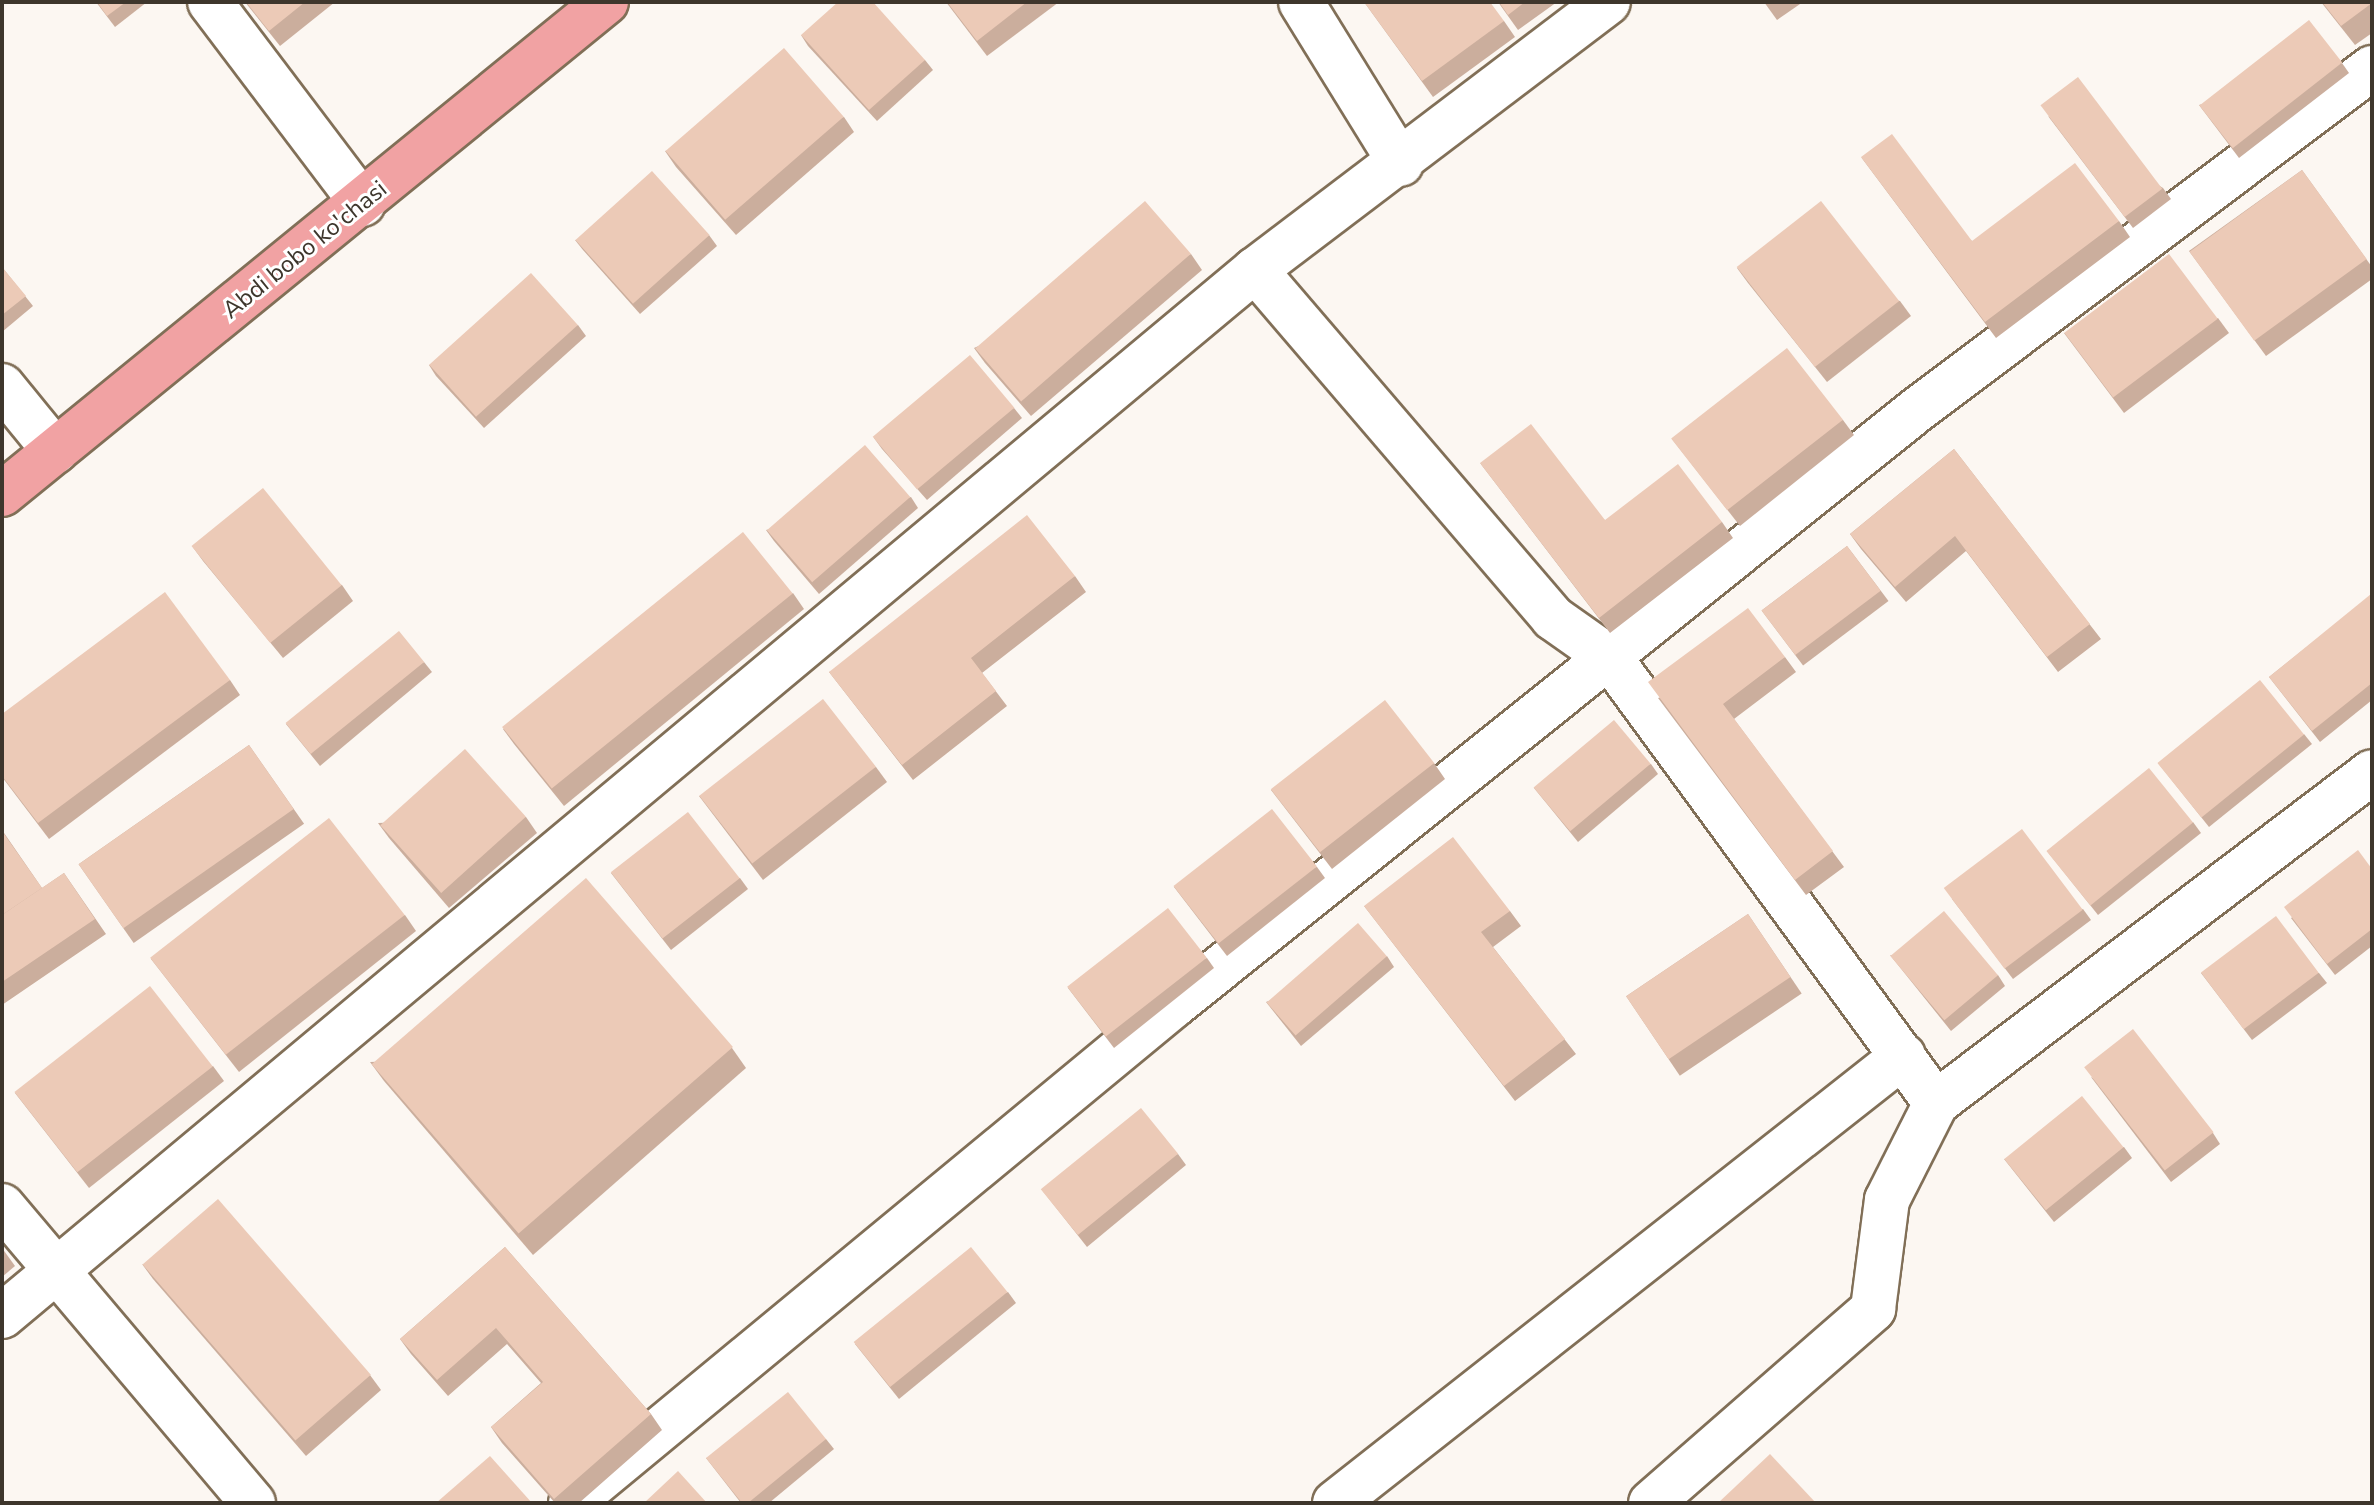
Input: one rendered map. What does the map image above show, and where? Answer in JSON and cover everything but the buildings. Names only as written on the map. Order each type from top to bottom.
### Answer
[{"type":"main road","name":"Abdi bobo ko'chasi","points":[[2,494],[363,204],[606,2]]},
{"type":"street","points":[[210,2],[363,204]]},
{"type":"street","points":[[1301,2],[1401,164]]},
{"type":"street","points":[[2,1316],[1255,270],[1401,164],[1608,2]]},
{"type":"street","points":[[571,1503],[1174,1005],[1918,409],[2372,68]]},
{"type":"street","points":[[1255,270],[1553,618],[1610,658],[1936,1103]]},
{"type":"street","points":[[2,386],[55,451]]},
{"type":"street","points":[[1651,1503],[1873,1309],[1887,1200],[1936,1103],[2372,772]]},
{"type":"street","points":[[1335,1503],[1903,1056]]},
{"type":"street","points":[[2,1206],[253,1503]]}]
